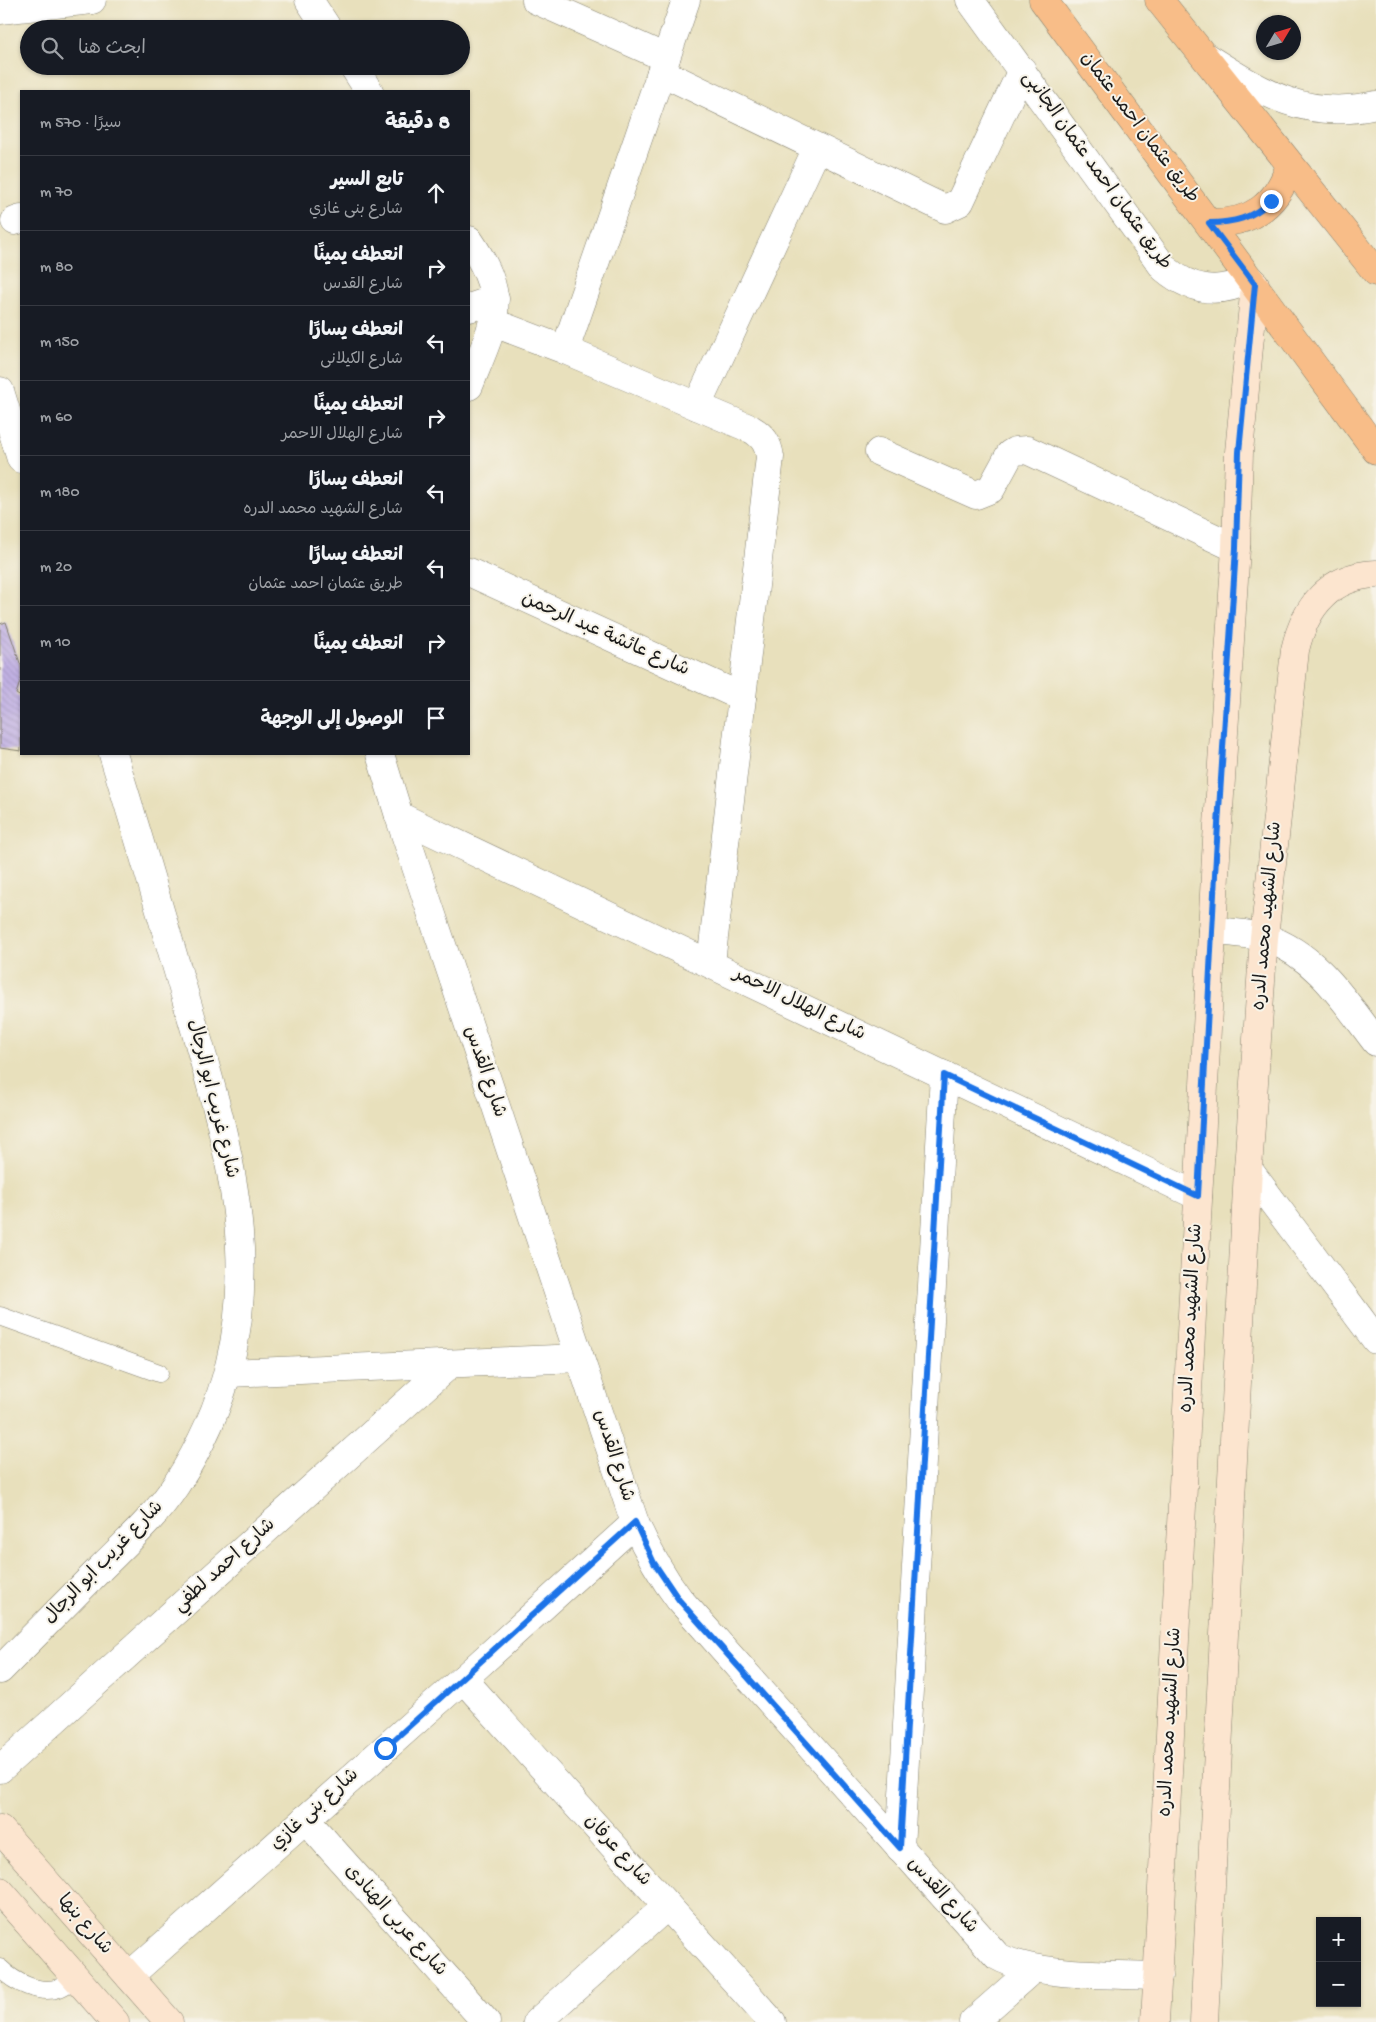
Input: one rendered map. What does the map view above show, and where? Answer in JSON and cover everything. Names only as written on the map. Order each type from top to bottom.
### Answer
[{"type":"main road","name":"طريق عثمان احمد عثمان","points":[[1043,0],[1376,450]]},
{"type":"main road","points":[[1159,0],[1376,272]]},
{"type":"main road","points":[[1209,223],[1236,221],[1261,210],[1280,190],[1290,165]]},
{"type":"main road","name":"شارع الشهيد محمد الدره","points":[[1155,2022],[1212,930],[1236,548],[1239,452],[1252,281]]},
{"type":"main road","name":"شارع الشهيد محمد الدره","points":[[1204,2022],[1248,1169],[1264,938],[1295,650],[1300,628],[1310,608],[1325,592],[1344,581],[1366,574],[1376,574]]},
{"type":"main road","name":"شارع بنها","points":[[0,1829],[169,2022]]},
{"type":"main road","points":[[0,1891],[115,2022]]},
{"type":"street","points":[[0,10],[92,0]]},
{"type":"street","points":[[309,0],[322,20]]},
{"type":"street","points":[[536,0],[664,65],[817,148],[940,208],[951,208],[960,202],[1022,70]]},
{"type":"street","points":[[565,350],[686,0]]},
{"type":"street","name":"طريق عثمان احمد عثمان الجانبى","points":[[970,0],[1164,268],[1177,279],[1206,290],[1222,289],[1252,281]]},
{"type":"street","points":[[1203,55],[1258,90],[1304,107],[1352,110],[1376,105]]},
{"type":"street","points":[[359,75],[368,90]]},
{"type":"street","points":[[697,406],[817,148]]},
{"type":"street","points":[[470,242],[488,272],[494,311],[470,383]]},
{"type":"street","points":[[470,308],[494,311],[565,350],[759,434],[768,448],[770,457],[711,963]]},
{"type":"street","points":[[0,391],[20,456]]},
{"type":"street","points":[[879,452],[976,495],[991,489],[1010,454],[1015,451],[1027,450],[1236,548]]},
{"type":"street","name":"شارع عائشة عبد الرحمن","points":[[470,572],[742,697]]},
{"type":"street","name":"شارع غريب ابو الرجال","points":[[0,1670],[147,1522],[169,1494],[198,1450],[216,1409],[229,1372],[238,1326],[243,1270],[239,1212],[218,1105],[113,755]]},
{"type":"street","name":"شارع القدس","points":[[380,755],[635,1522],[654,1563],[679,1600],[989,1948],[1008,1962],[1033,1969],[1158,1976]]},
{"type":"street","name":"شارع الهلال الاحمر","points":[[399,816],[1198,1196]]},
{"type":"street","points":[[1212,930],[1264,938],[1299,954],[1316,968],[1376,1041]]},
{"type":"street","points":[[900,1848],[944,1075]]},
{"type":"street","points":[[1248,1169],[1376,1340]]},
{"type":"street","points":[[229,1372],[580,1358]]},
{"type":"street","name":"شارع احمد لطفي","points":[[0,1769],[450,1364]]},
{"type":"street","name":"شارع بنى غازي","points":[[128,1976],[463,1679],[635,1522]]},
{"type":"street","name":"شارع عرفان","points":[[463,1679],[772,2022]]},
{"type":"street","name":"شارع عربى الهنادى","points":[[305,1819],[486,2022]]},
{"type":"street","points":[[537,2022],[667,1906]]},
{"type":"street","points":[[973,2022],[1033,1969]]},
{"type":"lane","points":[[0,1316],[159,1373]]},
{"type":"lane","points":[[0,1968],[19,1983],[45,1989],[58,1988],[77,1978]]},
{"type":"building","points":[[6,622],[20,663],[20,682],[16,694],[20,696],[20,751],[0,748],[0,624]]},
{"type":"route","points":[[385,1748],[635,1522],[654,1563],[679,1600],[900,1848],[944,1075],[1198,1196],[1216,856],[1236,548],[1239,452],[1255,284],[1209,223],[1236,221],[1249,217],[1271,201]]}]
